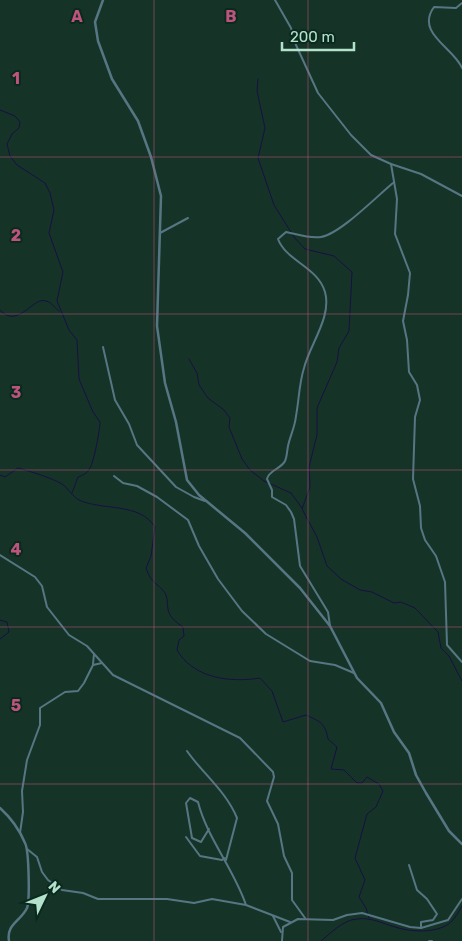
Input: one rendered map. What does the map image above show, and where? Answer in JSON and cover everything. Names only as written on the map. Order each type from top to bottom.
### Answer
[{"type":"street","points":[[103,0],[96,20],[95,31],[107,68],[138,121],[151,157],[162,203],[156,314],[161,360],[176,422],[185,475],[191,486],[205,501],[241,530],[300,588],[330,626],[354,673],[381,703],[391,728],[409,753],[416,774],[426,793],[450,831],[462,844]]},
{"type":"street","points":[[276,0],[291,28],[296,45],[322,99],[350,135],[368,152],[391,164],[421,174],[462,196]]},
{"type":"street","points":[[462,3],[456,8],[434,7],[430,26],[433,36],[455,56],[462,68]]},
{"type":"street","points":[[391,164],[397,206],[396,236],[410,273],[408,295],[402,321],[407,340],[409,372],[417,385],[420,400],[415,414],[413,479],[420,506],[421,528],[425,540],[436,556],[444,582],[447,645],[462,662]]},
{"type":"street","points":[[330,626],[328,612],[300,566],[292,515],[286,505],[272,497],[272,490],[267,479],[269,474],[286,460],[304,369],[310,347],[321,325],[326,301],[324,288],[317,277],[286,251],[278,239],[286,232],[318,237],[327,235],[346,225],[393,183]]},
{"type":"street","points":[[160,233],[188,218]]},
{"type":"street","points":[[103,346],[115,400],[129,424],[137,445],[176,487],[194,498],[205,501]]},
{"type":"street","points":[[114,476],[123,483],[137,486],[157,497],[188,520],[199,546],[218,579],[242,611],[260,629],[310,661],[335,665],[354,673]]},
{"type":"street","points":[[0,555],[18,564],[35,576],[42,586],[47,607],[70,635],[87,646],[113,675],[240,738],[273,772],[274,777],[267,795],[267,802],[278,824],[284,856],[292,873],[292,900],[305,918]]},
{"type":"street","points":[[20,835],[23,812],[22,791],[26,760],[40,725],[40,708],[66,692],[78,691],[84,684],[93,665],[94,654]]},
{"type":"street","points":[[93,665],[102,663]]},
{"type":"street","points":[[187,750],[200,769],[211,777],[236,815],[237,822],[226,859]]},
{"type":"street","points":[[209,829],[201,842],[192,838],[186,803],[190,798],[198,802],[199,811],[226,859],[246,905]]},
{"type":"street","points":[[0,808],[20,835],[27,849],[37,858],[43,874],[52,884],[62,890],[83,893],[96,899],[167,899],[194,903],[211,899],[246,905],[290,922]]},
{"type":"street","points":[[186,837],[200,856],[226,859]]},
{"type":"street","points":[[9,941],[10,928],[25,911],[29,900],[27,849]]},
{"type":"street","points":[[409,865],[417,890],[427,899],[437,914],[433,920],[422,921],[420,928]]},
{"type":"street","points":[[281,934],[283,927],[290,922],[305,918],[333,920],[351,914],[368,913],[400,924],[420,928],[448,920],[462,899]]},
{"type":"street","points":[[272,914],[282,941]]},
{"type":"waterway","points":[[258,79],[257,91],[265,128],[258,158],[274,205],[294,237],[305,249],[334,256],[352,272],[349,331],[339,348],[337,362],[317,408],[317,435],[309,467],[310,487],[302,509],[317,537],[327,566],[341,579],[360,590],[372,592],[394,603],[401,602],[415,608],[438,632],[441,648],[449,656],[462,681]]},
{"type":"waterway","points":[[0,110],[15,116],[20,122],[19,128],[12,134],[7,144],[10,156],[17,165],[45,183],[50,193],[54,210],[49,233],[63,272],[57,301],[69,330],[77,340],[79,379],[93,412],[100,422],[92,464],[86,473],[78,477],[72,493]]},
{"type":"waterway","points":[[0,310],[7,315],[19,315],[36,303],[46,301],[59,311]]},
{"type":"waterway","points":[[189,359],[197,373],[199,385],[208,398],[224,410],[230,418],[229,427],[242,459],[250,470],[264,481],[291,493],[302,508]]},
{"type":"waterway","points":[[0,475],[5,477],[18,468],[62,484],[79,500],[130,510],[148,519],[155,527],[151,556],[146,568],[148,574],[165,593],[170,615],[183,627],[184,636],[179,640],[177,650],[184,659],[192,667],[213,676],[237,680],[260,678],[272,691],[283,722],[306,715],[319,721],[324,726],[328,739],[337,747],[331,769],[344,770],[357,783],[362,783],[367,777],[379,784],[383,791],[376,807],[367,814],[355,858],[365,880],[359,897],[366,908],[369,918]]},
{"type":"waterway","points":[[0,620],[7,622],[9,632],[0,639]]},
{"type":"waterway","points":[[321,941],[342,924],[357,919],[371,920],[408,930],[424,931],[439,929],[451,922],[462,906]]}]
